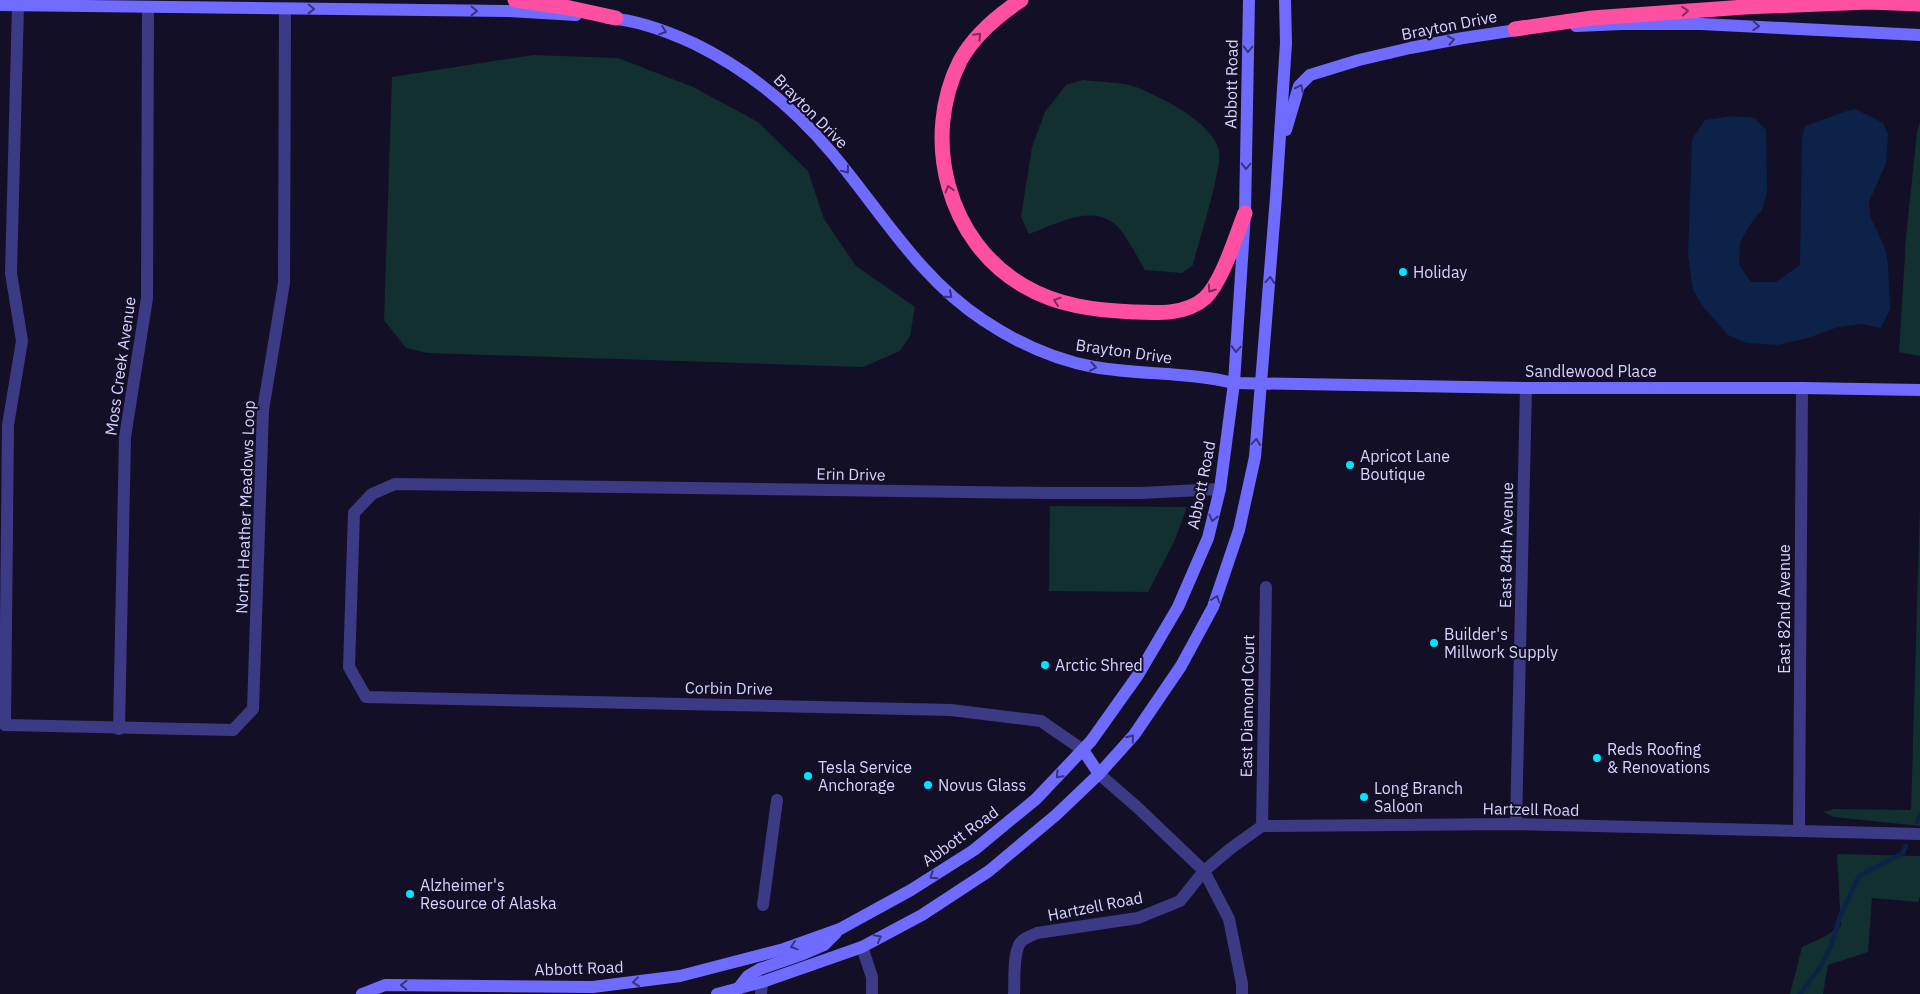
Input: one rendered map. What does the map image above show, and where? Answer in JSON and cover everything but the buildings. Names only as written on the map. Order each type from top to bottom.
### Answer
[{"type":"highway","points":[[515,0],[570,8],[616,18]]},
{"type":"highway","points":[[1021,0],[1000,13],[973,41],[961,60],[952,81],[942,120],[942,157],[950,194],[970,234],[994,263],[1022,285],[1038,294],[1066,304],[1121,311],[1154,313],[1175,311],[1185,309],[1205,298],[1215,284],[1245,213]]},
{"type":"highway","points":[[1515,29],[1592,18],[1745,7],[1869,2],[1920,4]]},
{"type":"main road","name":"Abbott Road","points":[[362,994],[385,985],[593,987],[680,976],[780,950],[840,929],[911,890],[974,850],[1036,799],[1091,741],[1138,675],[1178,606],[1208,538],[1220,489],[1234,383],[1245,213],[1250,0]]},
{"type":"main road","points":[[717,994],[762,988],[862,947],[922,915],[989,871],[1056,815],[1100,774],[1134,735],[1181,666],[1213,607],[1239,530],[1255,457],[1279,151],[1286,43],[1285,0]]},
{"type":"main road","name":"Brayton Drive","points":[[0,5],[508,11],[616,18],[659,29],[707,50],[731,64],[774,95],[831,152],[895,235],[930,276],[970,312],[1002,332],[1051,355],[1094,367],[1213,378],[1234,383],[1261,383]]},
{"type":"main road","name":"Brayton Drive","points":[[1279,151],[1299,86],[1310,75],[1359,60],[1410,48],[1515,29],[1622,24],[1682,23],[1920,35]]},
{"type":"main road","name":"Sandlewood Place","points":[[1261,383],[1526,388],[1920,390]]},
{"type":"main road","points":[[1082,750],[1100,774]]},
{"type":"main road","points":[[735,991],[748,976],[760,969],[824,945],[840,929]]},
{"type":"street","points":[[18,5],[11,273],[22,341],[8,425],[5,725],[119,728]]},
{"type":"street","name":"Moss Creek Avenue","points":[[119,728],[125,437],[147,298],[148,8]]},
{"type":"street","name":"North Heather Meadows Loop","points":[[119,728],[233,730],[253,709],[263,410],[284,283],[285,9]]},
{"type":"street","name":"East 84th Avenue","points":[[1516,824],[1526,388]]},
{"type":"street","name":"East 82nd Avenue","points":[[1799,830],[1802,388]]},
{"type":"street","name":"Erin Drive","points":[[366,697],[349,667],[354,513],[372,494],[395,484],[1141,493],[1220,489]]},
{"type":"street","name":"East Diamond Court","points":[[1262,826],[1266,588]]},
{"type":"street","name":"Corbin Drive","points":[[366,697],[951,710],[1041,720],[1082,750]]},
{"type":"street","points":[[1100,774],[1204,871],[1230,919],[1242,984],[1242,994]]},
{"type":"street","points":[[763,905],[777,800]]},
{"type":"street","name":"Hartzell Road","points":[[1014,994],[1015,965],[1019,944],[1023,939],[1037,933],[1138,918],[1180,900],[1204,871],[1262,826],[1516,824],[1920,834]]},
{"type":"street","points":[[862,947],[872,977],[872,994]]},
{"type":"green space","points":[[533,55],[618,58],[693,87],[758,122],[808,171],[824,219],[856,266],[915,307],[910,336],[900,351],[863,367],[427,353],[406,348],[384,320],[392,77]]},
{"type":"green space","points":[[1083,80],[1124,84],[1146,91],[1196,120],[1214,140],[1219,150],[1219,159],[1214,188],[1193,265],[1182,273],[1145,270],[1120,229],[1106,219],[1095,216],[1084,216],[1061,221],[1029,234],[1021,217],[1032,147],[1045,112],[1066,85]]},
{"type":"green space","points":[[1920,122],[1919,356],[1899,352],[1906,237],[1917,132]]},
{"type":"green space","points":[[1920,505],[1920,826],[1834,817],[1823,812],[1834,809],[1911,810]]},
{"type":"green space","points":[[1050,506],[1187,507],[1174,542],[1148,592],[1049,591]]},
{"type":"green space","points":[[1837,854],[1920,856],[1920,896],[1918,902],[1872,898],[1868,952],[1828,965],[1823,994],[1790,994],[1802,947],[1824,937],[1841,926]]},
{"type":"water","points":[[1855,109],[1883,123],[1888,134],[1886,163],[1869,202],[1870,216],[1885,248],[1888,264],[1890,309],[1881,328],[1861,324],[1838,327],[1808,338],[1777,345],[1748,343],[1728,335],[1704,308],[1693,290],[1688,256],[1692,139],[1705,120],[1732,116],[1755,118],[1766,130],[1767,192],[1762,210],[1749,226],[1740,243],[1739,265],[1751,282],[1776,282],[1800,265],[1802,137],[1805,126]]},
{"type":"waterway","points":[[1917,822],[1920,815]]},
{"type":"waterway","points":[[1800,994],[1820,967],[1831,946],[1840,916],[1859,876],[1903,853],[1906,846]]},
{"type":"place","name":"Holiday","points":[[1403,272]]},
{"type":"place","name":"Apricot Lane Boutique","points":[[1350,465]]},
{"type":"place","name":"Builder's Millwork Supply","points":[[1434,643]]},
{"type":"place","name":"Arctic Shred","points":[[1045,665]]},
{"type":"place","name":"Reds Roofing & Renovations","points":[[1597,758]]},
{"type":"place","name":"Tesla Service Anchorage","points":[[808,776]]},
{"type":"place","name":"Novus Glass","points":[[928,785]]},
{"type":"place","name":"Long Branch Saloon","points":[[1364,797]]},
{"type":"place","name":"Alzheimer's Resource of Alaska","points":[[410,894]]}]
